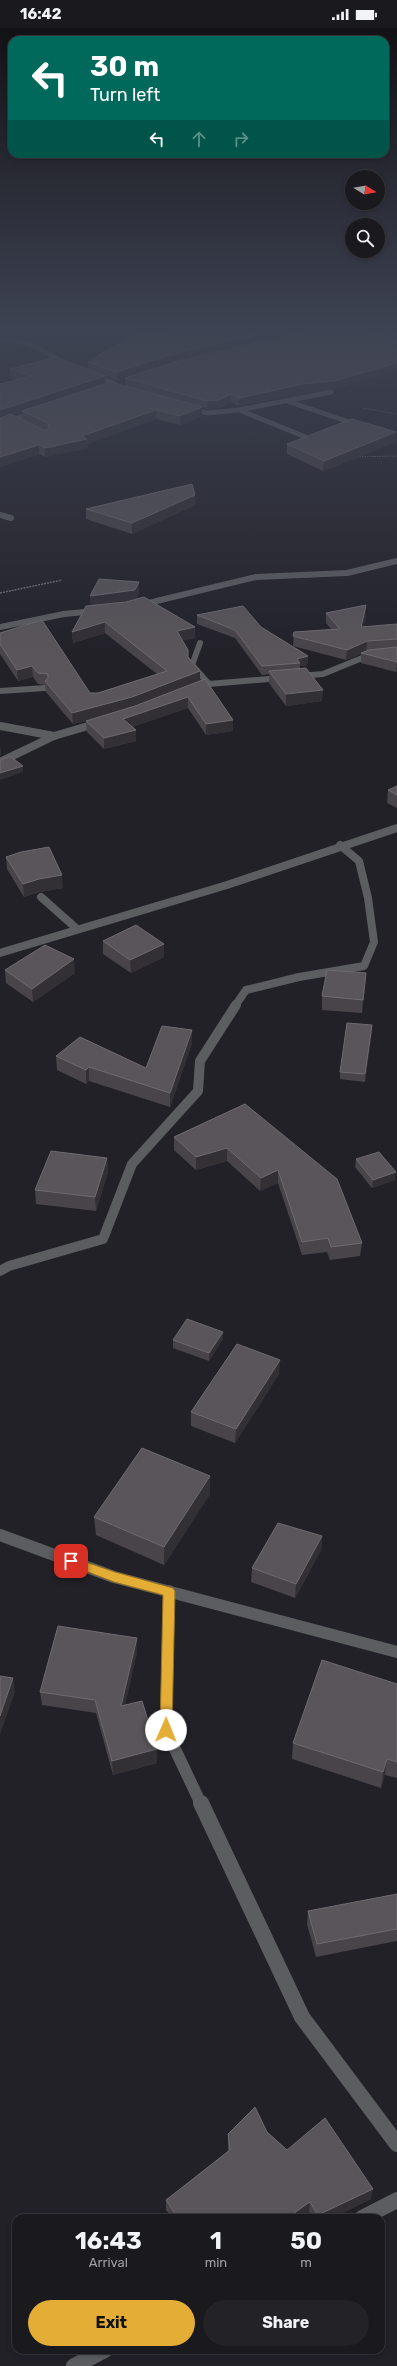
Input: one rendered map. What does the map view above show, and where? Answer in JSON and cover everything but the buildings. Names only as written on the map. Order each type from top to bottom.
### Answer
[{"type":"street","points":[[0,515],[11,518]]},
{"type":"street","points":[[133,607],[256,577],[290,574],[347,573],[397,561]]},
{"type":"street","points":[[0,627],[64,614],[103,610]]},
{"type":"street","points":[[200,644],[192,665],[209,684]]},
{"type":"street","points":[[189,692],[209,684],[322,674],[367,656],[397,654]]},
{"type":"street","points":[[0,691],[45,688]]},
{"type":"street","points":[[0,762],[54,736],[105,722]]},
{"type":"street","points":[[0,726],[54,736]]},
{"type":"street","points":[[0,954],[8,949],[227,884],[340,845],[397,828]]},
{"type":"street","points":[[0,1271],[9,1266],[103,1239],[132,1164],[198,1090],[200,1061],[246,990],[299,977],[364,966],[374,942],[368,898],[359,861],[340,845]]},
{"type":"street","points":[[41,897],[77,929]]},
{"type":"street","points":[[0,1535],[114,1577],[397,1652]]},
{"type":"street","points":[[169,1591],[166,1730],[302,2017],[397,2144]]},
{"type":"street","points":[[370,2214],[397,2200]]},
{"type":"street","points":[[74,2366],[97,2354]]},
{"type":"path","points":[[348,456],[355,459],[397,456]]},
{"type":"path","points":[[0,593],[62,580]]},
{"type":"route","points":[[71,1561],[114,1577],[169,1591],[166,1730]]}]
